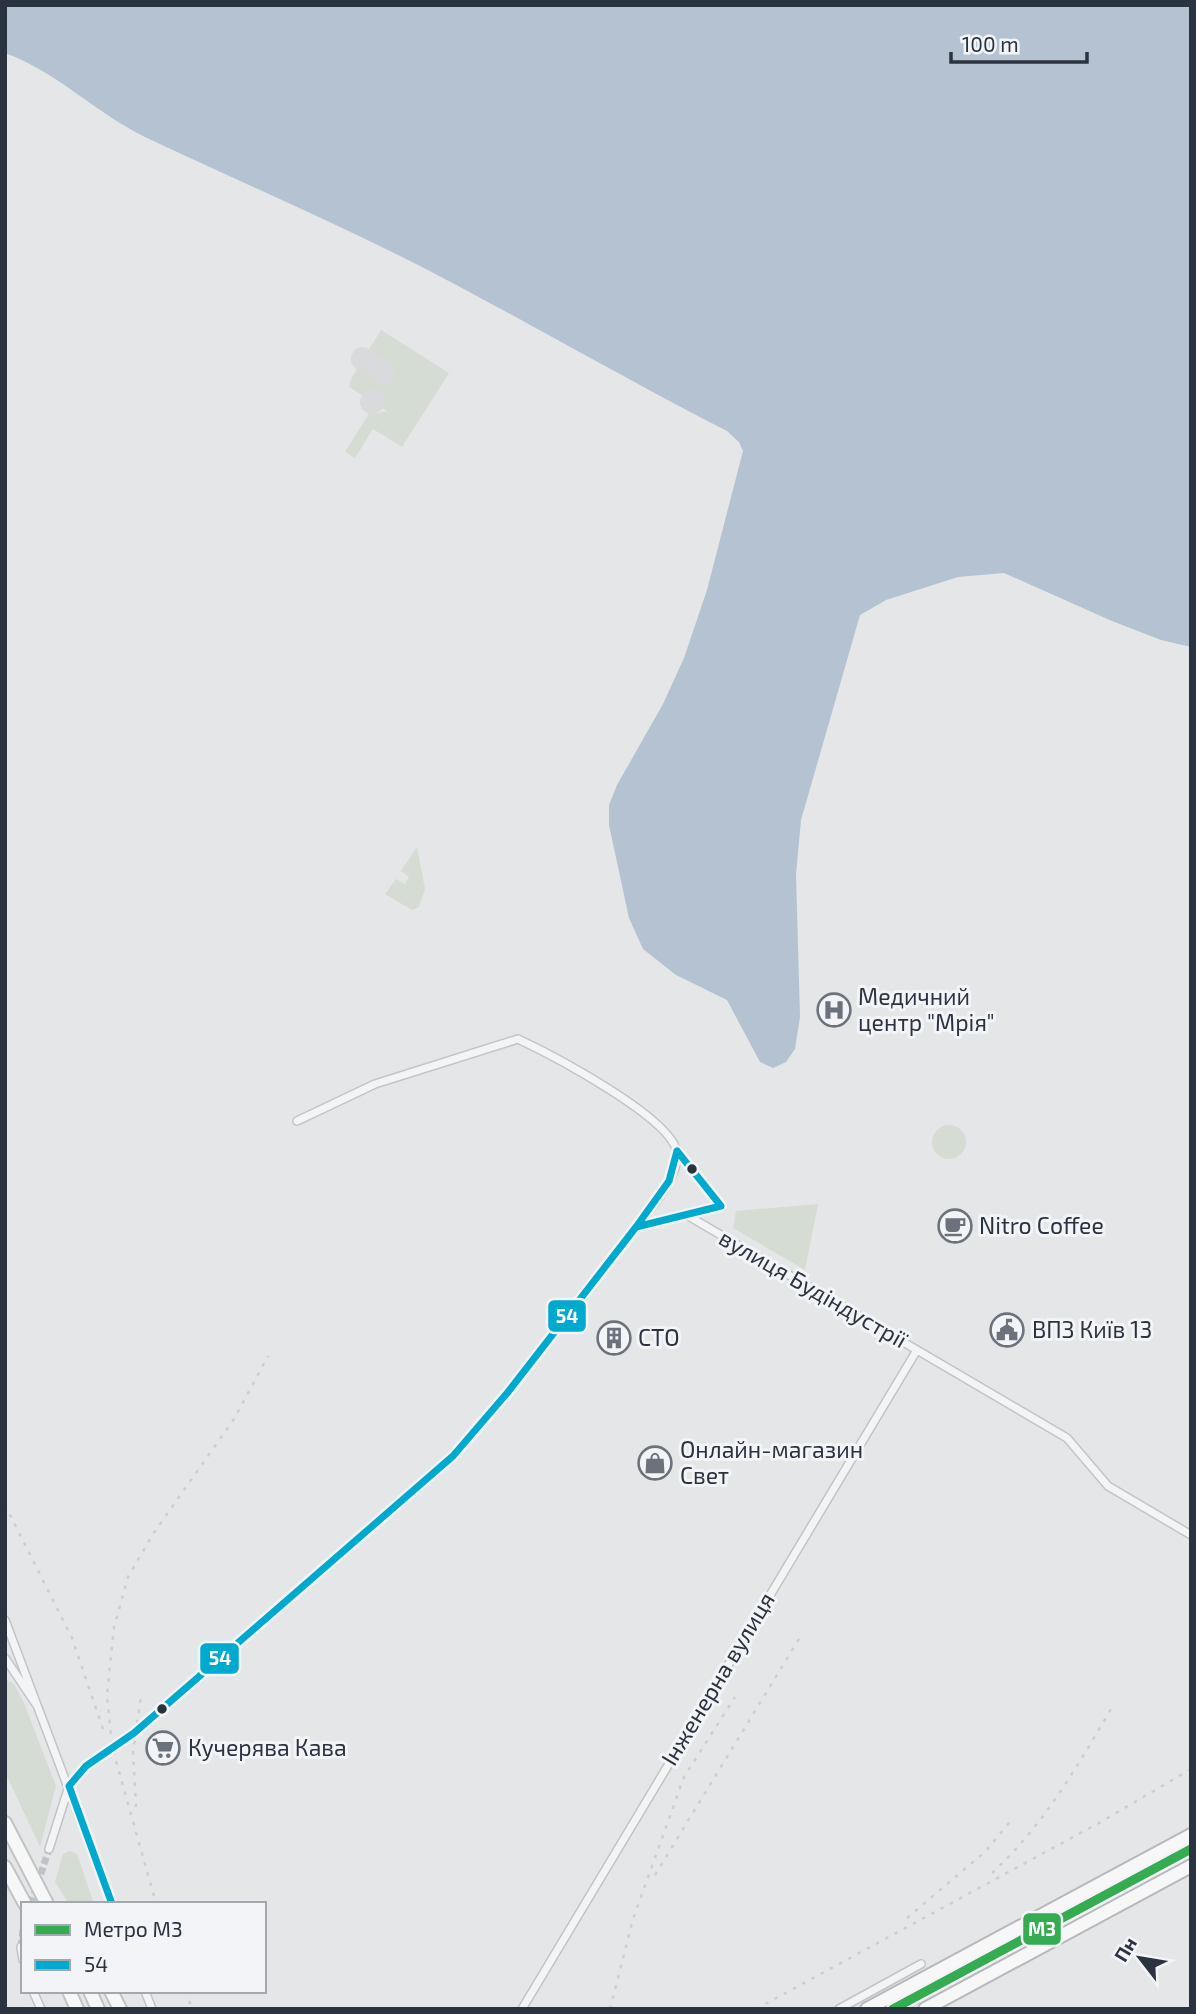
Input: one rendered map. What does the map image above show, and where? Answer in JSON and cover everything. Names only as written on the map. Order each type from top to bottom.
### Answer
[{"type":"main road","points":[[5,1822],[46,1902]]},
{"type":"main road","points":[[867,2009],[1191,1835]]},
{"type":"main road","points":[[925,2009],[1191,1866]]},
{"type":"main road","points":[[5,1867],[23,1902]]},
{"type":"main road","points":[[30,1869],[55,1902]]},
{"type":"main road","points":[[70,1993],[77,2009]]},
{"type":"main road","points":[[91,1993],[98,2009]]},
{"type":"main road","points":[[112,1993],[121,2009]]},
{"type":"street","points":[[49,1849],[69,1786],[86,1766],[144,1724],[453,1456],[508,1392],[636,1227],[669,1181],[676,1164],[677,1151],[671,1138],[644,1114],[583,1072],[518,1040],[375,1084],[297,1121]]},
{"type":"street","name":"вулиця Будіндустрії","points":[[636,1227],[685,1214],[1067,1438],[1108,1486],[1191,1535]]},
{"type":"street","name":"Інженерна вулиця","points":[[522,2009],[788,1560],[917,1350]]},
{"type":"street","points":[[5,1620],[111,1902]]},
{"type":"street","points":[[5,1658],[39,1707]]},
{"type":"street","points":[[898,2009],[1191,1852]]},
{"type":"street","points":[[839,2009],[921,1964]]},
{"type":"street","points":[[34,1993],[41,2009]]},
{"type":"shaded area","points":[[381,330],[449,373],[402,447],[373,429],[355,458],[345,452],[370,412],[374,414],[387,411],[349,387],[351,379]]},
{"type":"shaded area","points":[[417,847],[425,889],[419,907],[412,910],[385,894],[396,879],[405,884],[409,877],[401,871]]},
{"type":"shaded area","points":[[949,1125],[961,1130],[966,1142],[961,1154],[949,1159],[937,1154],[932,1142],[937,1130]]},
{"type":"shaded area","points":[[818,1204],[805,1270],[733,1228],[736,1211]]},
{"type":"shaded area","points":[[5,1679],[14,1684],[24,1703],[56,1786],[40,1847],[5,1772]]},
{"type":"shaded area","points":[[70,1851],[77,1854],[93,1902],[68,1902],[55,1882],[63,1854]]},
{"type":"water","points":[[5,5],[1191,5],[1191,647],[1161,640],[1112,621],[1004,573],[958,577],[886,600],[860,615],[801,820],[796,874],[800,1017],[795,1049],[786,1062],[773,1068],[760,1062],[727,1000],[676,975],[643,949],[629,918],[609,825],[609,805],[617,785],[663,704],[684,658],[707,590],[743,451],[739,442],[727,431],[424,268],[127,127],[42,71],[5,53]]},
{"type":"taxiway","points":[[363,359],[383,372]]},
{"type":"tunnel","points":[[32,1902],[49,1849]]},
{"type":"railway","points":[[154,1896],[112,1747],[107,1695],[114,1627],[128,1577],[153,1534],[234,1419],[268,1356]]},
{"type":"railway","points":[[5,1505],[72,1638],[103,1729]]},
{"type":"railway","points":[[655,1875],[802,1634]]},
{"type":"railway","points":[[136,1807],[133,1752],[141,1696]]},
{"type":"railway","points":[[610,2009],[633,1919],[684,1777],[735,1697]]},
{"type":"railway","points":[[992,1873],[1044,1814],[1074,1771],[1114,1704]]},
{"type":"railway","points":[[756,2009],[1099,1823],[1191,1769]]},
{"type":"railway","points":[[907,1918],[986,1851],[1013,1818]]},
{"type":"railway","points":[[187,1993],[192,2009]]},
{"type":"metro line","name":"M3","points":[[893,2009],[1191,1849]]},
{"type":"transit line","name":"54","points":[[636,1227],[669,1181],[677,1151]]},
{"type":"transit line","name":"54","points":[[111,1902],[69,1786],[86,1766],[134,1733],[453,1456],[508,1392],[636,1227],[721,1206],[677,1151]]},
{"type":"place","name":"Медичний центр \"Мрія\"","points":[[834,1010]]},
{"type":"place","name":"Nitro Coffee","points":[[955,1226]]},
{"type":"place","name":"ВПЗ Київ 13","points":[[1007,1330]]},
{"type":"place","name":"СТО","points":[[614,1338]]},
{"type":"place","name":"Онлайн-магазин Свет","points":[[655,1463]]},
{"type":"place","name":"Кучерява Кава","points":[[163,1748]]}]
